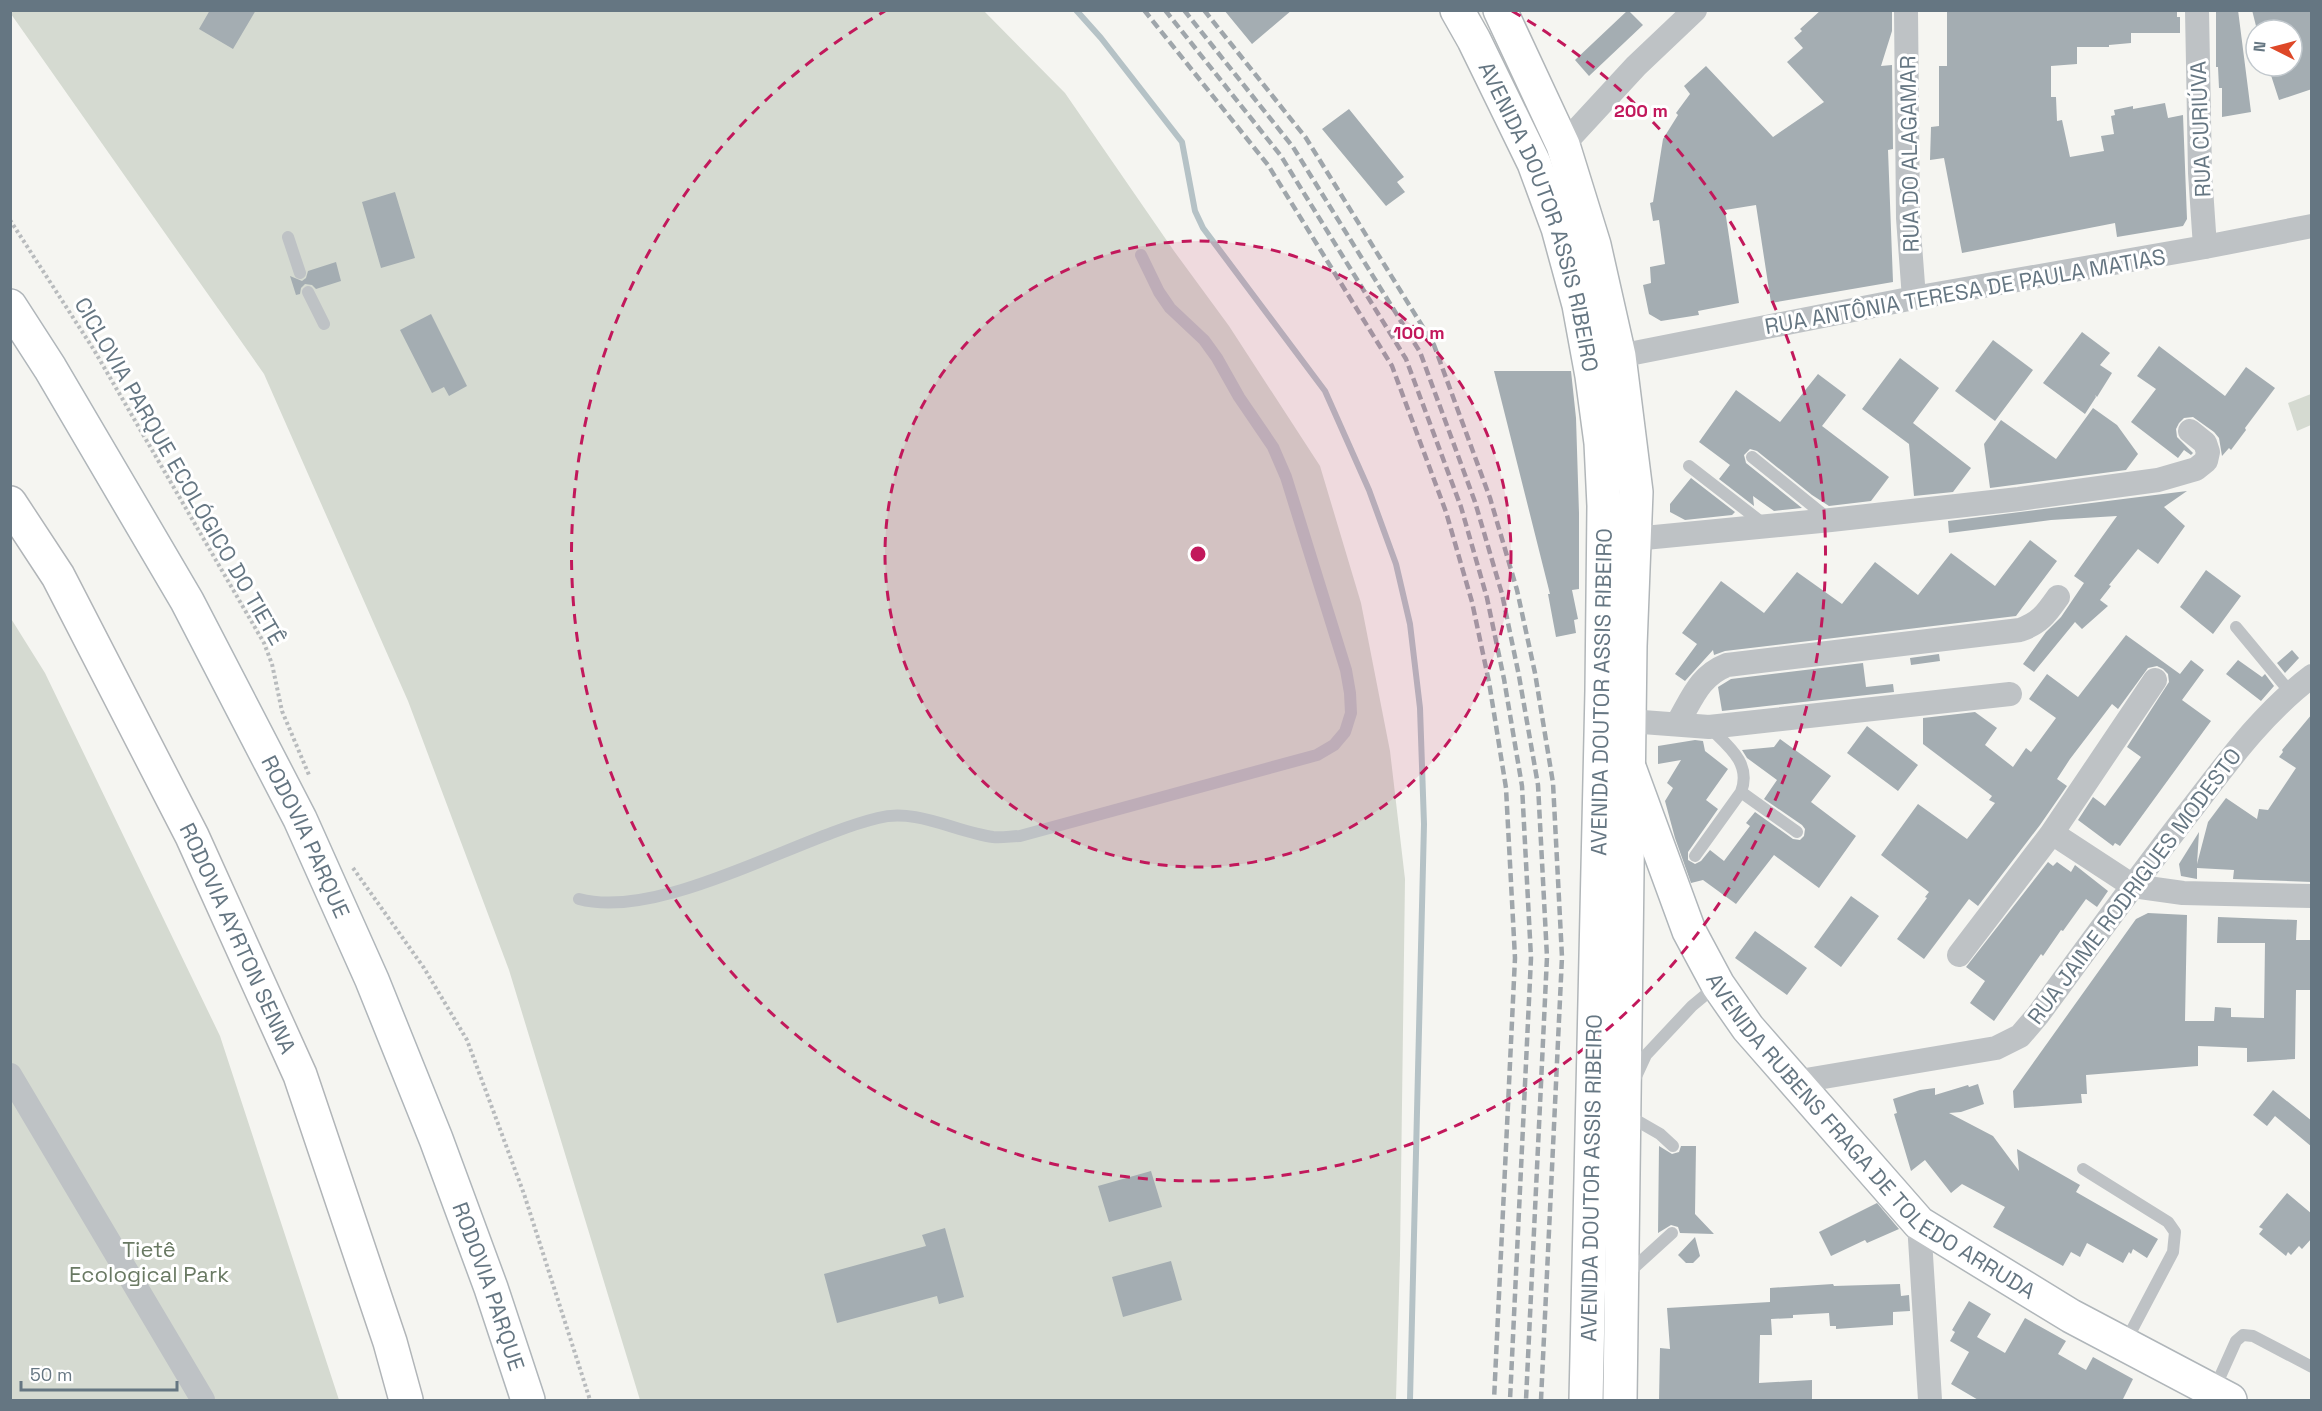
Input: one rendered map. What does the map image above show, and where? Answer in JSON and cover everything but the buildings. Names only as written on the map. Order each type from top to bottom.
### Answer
[{"type":"main road","name":"AVENIDA DOUTOR ASSIS RIBEIRO","points":[[1457,10],[1534,163],[1558,228],[1579,305],[1601,443],[1604,506],[1602,701],[1587,1401]]},
{"type":"main road","name":"AVENIDA DOUTOR ASSIS RIBEIRO","points":[[1500,10],[1563,145],[1594,245],[1619,356],[1636,492],[1629,721],[1620,1401]]},
{"type":"main road","name":"RODOVIA PARQUE","points":[[10,306],[50,368],[187,601],[300,819],[372,980],[436,1139],[491,1288],[528,1401]]},
{"type":"main road","name":"RODOVIA AYRTON SENNA","points":[[10,503],[58,576],[187,825],[300,1075],[390,1342],[406,1401]]},
{"type":"main road","name":"AVENIDA RUBENS FRAGA DE TOLEDO ARRUDA","points":[[1629,768],[1689,931],[1718,985],[1748,1028],[1920,1223],[2071,1316],[2222,1396]]},
{"type":"street","points":[[1563,145],[1636,66],[1695,10]]},
{"type":"street","name":"RUA DO ALAGAMAR","points":[[1906,10],[1908,218],[1914,298]]},
{"type":"street","name":"RUA CURIÚVA","points":[[2197,10],[2200,173],[2205,247]]},
{"type":"street","name":"RUA ANTÔNIA TERESA DE PAULA MATIAS","points":[[1619,356],[1914,298],[2312,226]]},
{"type":"street","points":[[1634,539],[1768,527],[2019,499],[2158,480],[2196,469],[2206,461],[2208,452],[2205,443],[2190,431]]},
{"type":"street","points":[[1677,724],[1701,683],[1713,671],[1727,665],[2020,630],[2035,625],[2058,597]]},
{"type":"street","name":"RUA JAIME RODRIGUES MODESTO","points":[[1794,1082],[1996,1048],[2020,1036],[2252,731],[2290,692],[2312,676]]},
{"type":"street","points":[[1959,955],[2052,833],[2155,680]]},
{"type":"street","points":[[1629,721],[1709,727],[2010,694]]},
{"type":"street","points":[[2052,833],[2133,886],[2183,893],[2312,896]]},
{"type":"street","points":[[10,1075],[203,1401]]},
{"type":"street","points":[[1920,1223],[1930,1401]]},
{"type":"lane","points":[[288,237],[300,273]]},
{"type":"lane","points":[[579,899],[594,903],[641,900],[691,886],[810,840],[880,817],[910,817],[996,837],[1020,836],[1317,755],[1334,746],[1345,732],[1351,713],[1346,670],[1286,477],[1274,447],[1239,397],[1217,358],[1204,340],[1170,308],[1159,292],[1141,255]]},
{"type":"lane","points":[[308,291],[324,324]]},
{"type":"lane","points":[[1752,456],[1831,520]]},
{"type":"lane","points":[[1689,466],[1768,527]]},
{"type":"lane","points":[[2236,627],[2290,692]]},
{"type":"lane","points":[[1695,856],[1741,792],[1744,774],[1736,755],[1709,727]]},
{"type":"lane","points":[[1741,792],[1797,832]]},
{"type":"lane","points":[[1673,1146],[1623,1108],[1646,1055],[1692,1006],[1718,985]]},
{"type":"lane","points":[[2083,1169],[2168,1222],[2175,1232],[2173,1252],[2124,1344]]},
{"type":"lane","points":[[1622,1278],[1672,1233]]},
{"type":"lane","points":[[2222,1396],[2236,1341],[2243,1335],[2253,1336],[2312,1367]]},
{"type":"path","name":"CICLOVIA PARQUE ECOLÓGICO DO TIETÊ","points":[[10,220],[94,351],[264,643],[272,664],[282,711],[313,783]]},
{"type":"path","points":[[350,864],[424,968],[467,1040],[524,1194],[590,1401]]},
{"type":"green space","points":[[10,11],[984,11],[1065,93],[1174,251],[1229,326],[1320,466],[1361,603],[1390,751],[1405,879],[1396,1400],[640,1400],[509,970],[408,701],[264,374]]},
{"type":"green space","points":[[2311,394],[2311,425],[2297,431],[2288,403]]},
{"type":"green space","name":"Tietê Ecological Park","points":[[10,617],[45,673],[220,1036],[339,1400],[11,1400]]},
{"type":"waterway","points":[[1076,10],[1101,38],[1182,142],[1195,211],[1203,228],[1325,391],[1369,490],[1396,564],[1410,624],[1420,708],[1424,824],[1410,1400]]},
{"type":"railway","points":[[1144,10],[1268,165],[1392,366],[1446,512],[1472,602],[1489,682],[1506,788],[1515,958],[1494,1400]]},
{"type":"railway","points":[[1165,10],[1281,156],[1406,359],[1461,507],[1487,598],[1504,679],[1522,786],[1531,958],[1510,1400]]},
{"type":"railway","points":[[1184,10],[1293,147],[1420,352],[1475,502],[1502,594],[1538,785],[1547,957],[1526,1400]]},
{"type":"railway","points":[[1204,10],[1306,138],[1434,345],[1490,498],[1517,590],[1535,673],[1553,783],[1562,957],[1541,1400]]}]
